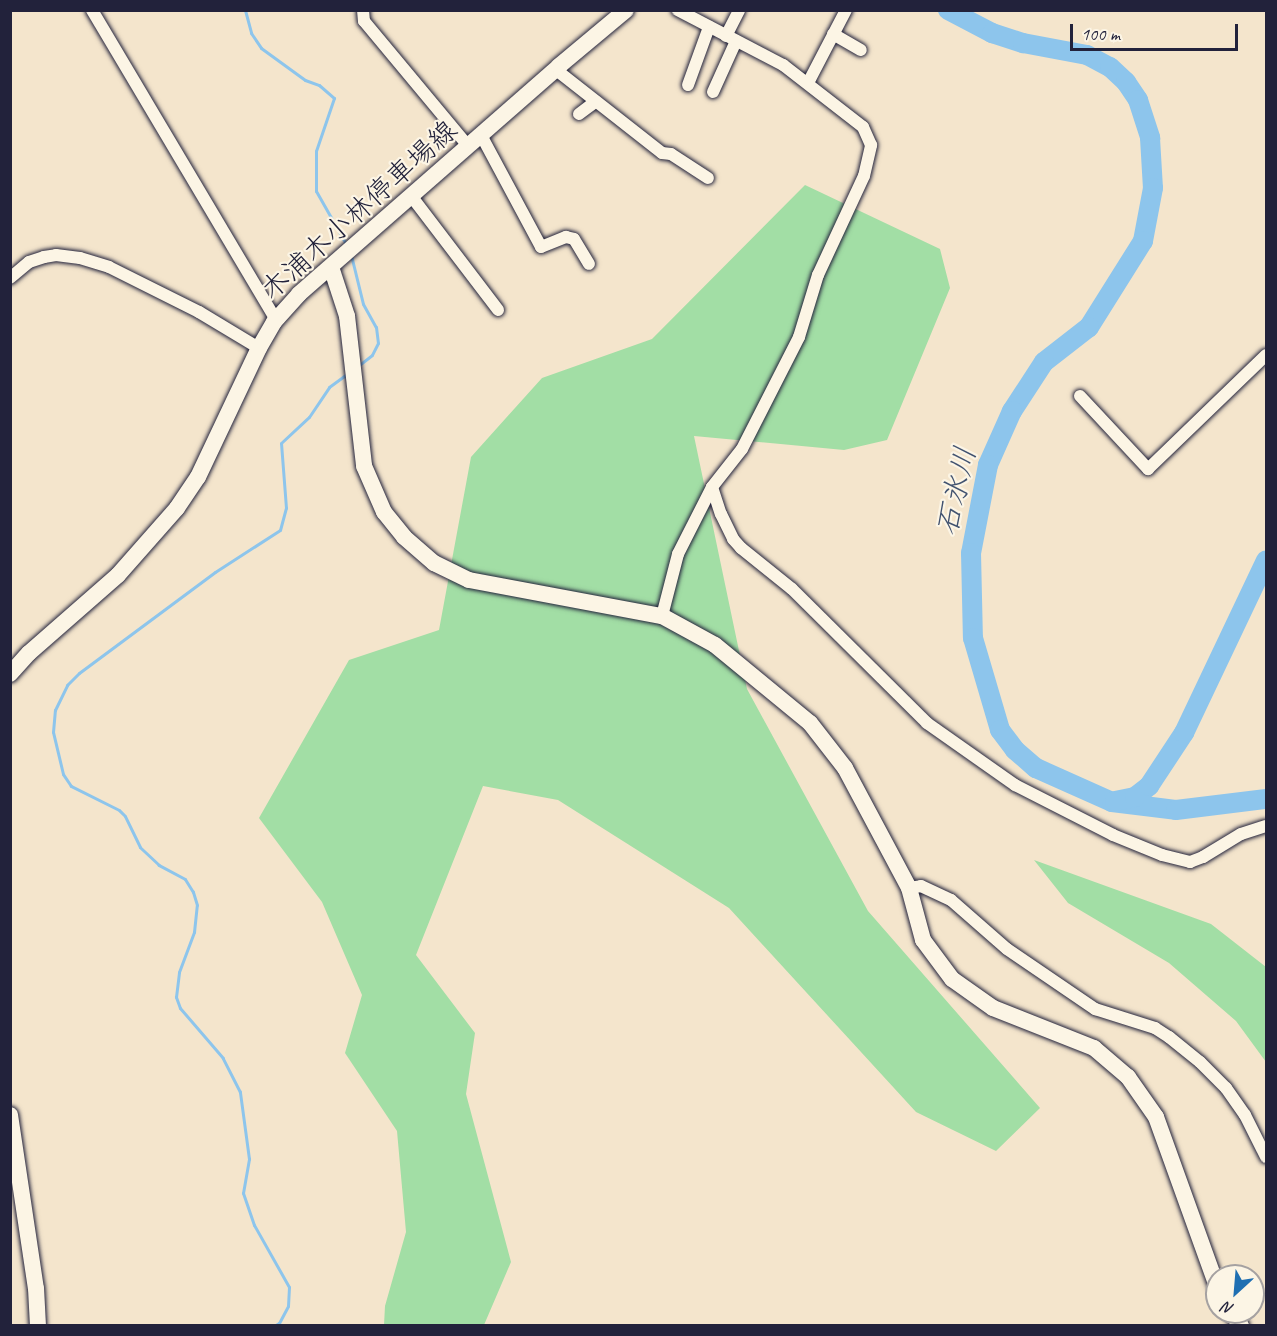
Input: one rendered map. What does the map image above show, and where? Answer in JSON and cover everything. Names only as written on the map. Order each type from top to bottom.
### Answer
[{"type":"street","points":[[92,10],[276,320]]},
{"type":"street","points":[[363,10],[364,21],[468,146]]},
{"type":"street","name":"木浦木小林停車場線","points":[[10,674],[29,653],[118,575],[177,508],[198,477],[259,348],[276,320],[299,294],[555,69],[626,10]]},
{"type":"street","points":[[662,616],[678,554],[711,487],[742,449],[799,337],[819,275],[864,176],[871,146],[863,127],[783,65],[678,10]]},
{"type":"street","points":[[713,92],[739,10]]},
{"type":"street","points":[[808,83],[846,10]]},
{"type":"street","points":[[688,85],[709,27]]},
{"type":"street","points":[[833,34],[861,50]]},
{"type":"street","points":[[555,69],[662,153],[671,154],[708,178]]},
{"type":"street","points":[[579,114],[596,100]]},
{"type":"street","points":[[481,135],[541,247],[566,237],[574,239],[589,264]]},
{"type":"street","points":[[412,197],[498,310]]},
{"type":"street","points":[[10,278],[29,262],[44,257],[56,255],[80,258],[109,267],[199,312],[259,348]]},
{"type":"street","points":[[331,267],[347,316],[364,466],[384,512],[404,537],[434,563],[469,580],[662,616],[715,645],[810,723],[845,768],[909,888],[923,940],[952,979],[993,1008],[1094,1048],[1128,1077],[1156,1117],[1209,1264]]},
{"type":"street","points":[[1080,396],[1148,469],[1266,355]]},
{"type":"street","points":[[711,487],[721,514],[741,548],[792,589],[927,723],[1015,785],[1113,836],[1162,855],[1190,861],[1203,857],[1241,834],[1266,826]]},
{"type":"street","points":[[909,888],[921,886],[951,900],[1007,949],[1095,1009],[1155,1028],[1169,1037],[1200,1062],[1226,1088],[1245,1115],[1266,1157]]},
{"type":"street","points":[[10,1115],[36,1288],[38,1326]]},
{"type":"green space","points":[[805,185],[940,249],[950,288],[887,440],[844,450],[694,436],[747,689],[868,911],[1040,1108],[996,1151],[916,1112],[729,908],[558,800],[483,786],[416,955],[475,1033],[466,1094],[511,1262],[484,1325],[384,1325],[385,1306],[406,1232],[397,1131],[345,1053],[362,995],[322,902],[259,818],[349,660],[439,630],[471,457],[542,378],[652,339]]},
{"type":"green space","points":[[1034,860],[1211,924],[1266,967],[1266,1062],[1236,1021],[1169,963],[1068,903]]},
{"type":"waterway","points":[[245,10],[251,33],[261,48],[305,80],[319,85],[334,98],[316,151],[316,191],[346,244]]},
{"type":"waterway","name":"石氷川","points":[[948,10],[992,33],[1023,43],[1087,55],[1110,67],[1126,82],[1138,100],[1150,138],[1153,188],[1143,241],[1089,327],[1044,362],[1012,411],[988,465],[971,553],[973,638],[1000,730],[1015,750],[1036,768],[1112,802],[1176,810],[1266,799]]},
{"type":"waterway","points":[[351,255],[363,304],[376,327],[378,343],[372,355],[359,365]]},
{"type":"waterway","points":[[274,1326],[279,1323],[288,1306],[289,1287],[254,1225],[243,1193],[249,1159],[240,1092],[223,1058],[180,1008],[176,997],[179,972],[194,932],[197,905],[193,892],[185,879],[159,865],[140,847],[125,816],[119,810],[71,786],[63,774],[53,732],[55,710],[67,685],[79,673],[215,572],[280,530],[286,508],[281,443],[309,417],[329,387],[347,374]]},
{"type":"waterway","name":"石氷川","points":[[1115,801],[1135,797],[1149,786],[1184,733],[1266,560]]}]
